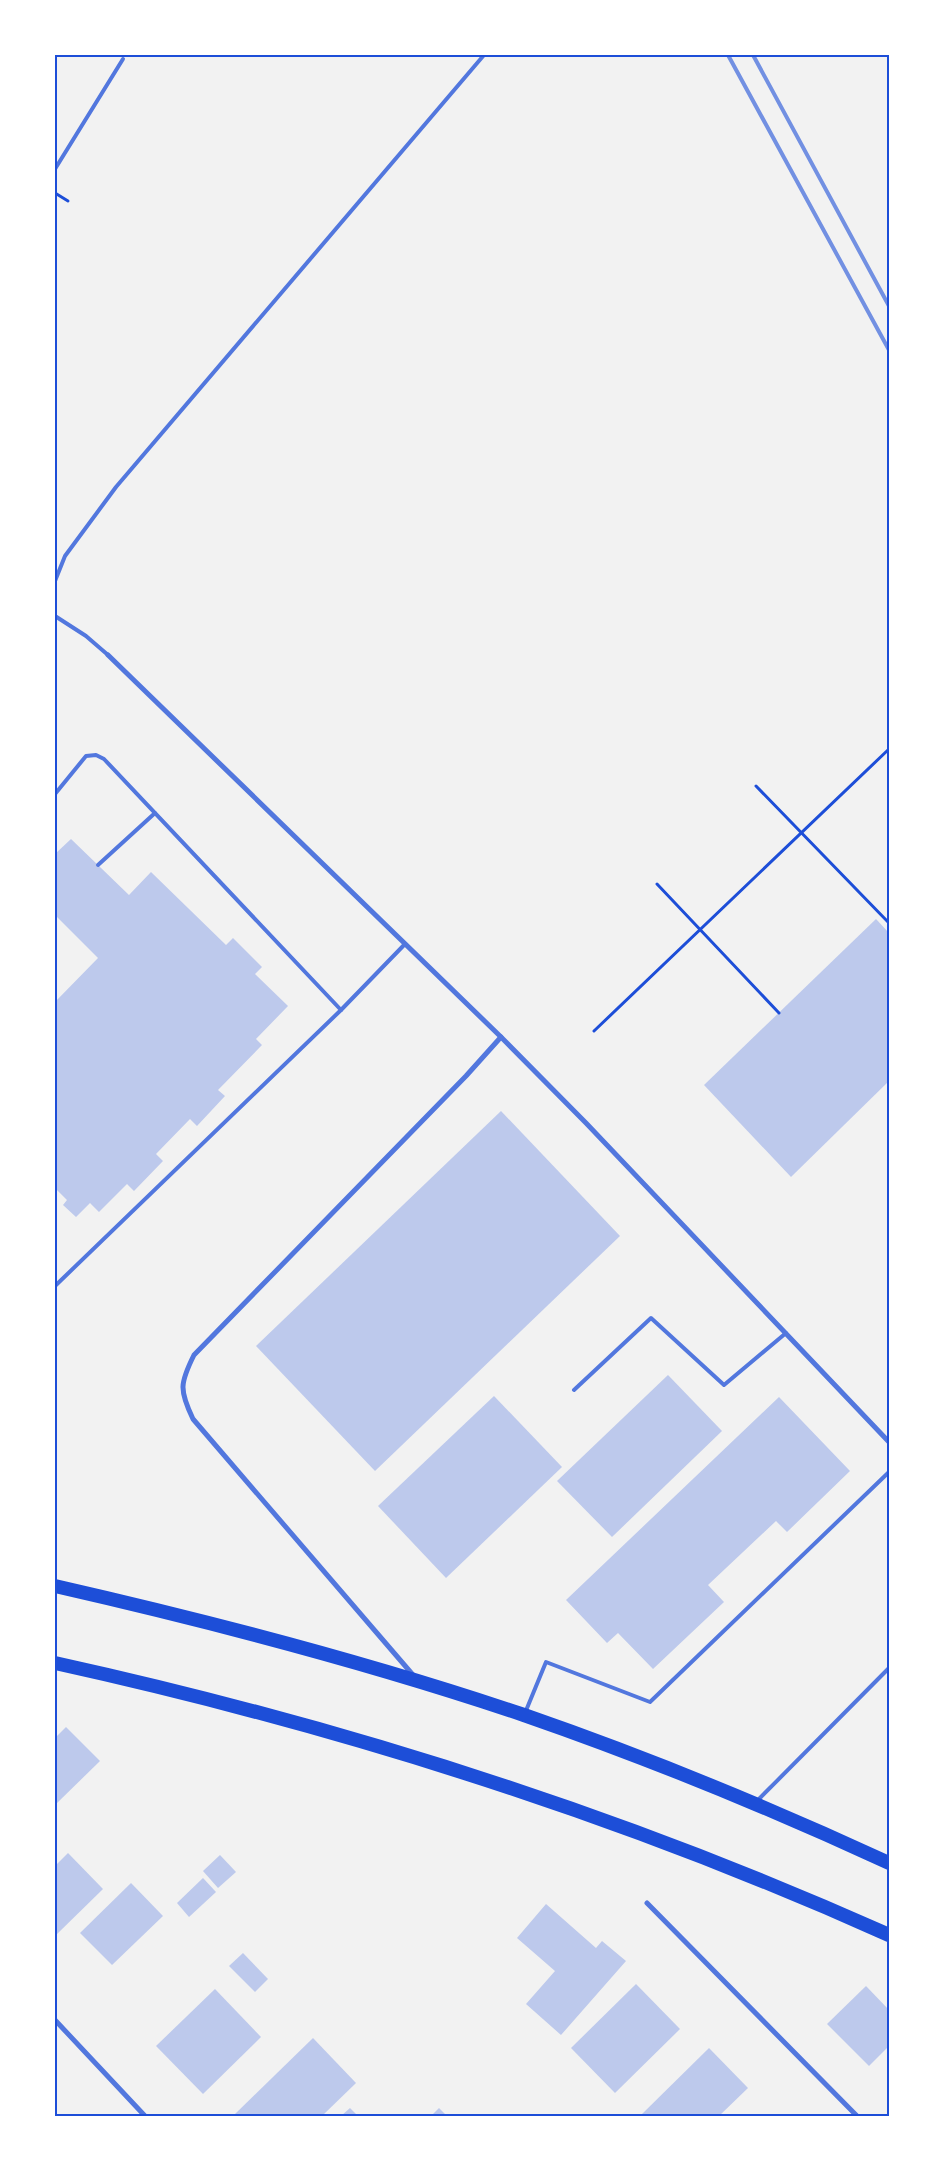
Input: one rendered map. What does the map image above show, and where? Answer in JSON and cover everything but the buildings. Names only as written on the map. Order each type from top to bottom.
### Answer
[{"type":"highway","points":[[55,1586],[261,1636],[418,1681],[524,1715],[755,1803],[889,1863]]},
{"type":"highway","points":[[55,1663],[269,1715],[399,1752],[512,1788],[710,1858],[889,1935]]},
{"type":"street","points":[[108,655],[501,1037],[889,1442]]},
{"type":"street","points":[[418,1681],[193,1418],[183,1397],[183,1376],[194,1355],[459,1083],[501,1037]]},
{"type":"street","points":[[647,1903],[857,2116]]},
{"type":"street","points":[[55,2020],[145,2116]]},
{"type":"lane","points":[[55,581],[65,556],[116,487],[484,55]]},
{"type":"lane","points":[[55,170],[123,59]]},
{"type":"lane","points":[[55,616],[86,636],[108,655]]},
{"type":"lane","points":[[55,794],[86,756],[96,754],[104,759],[341,1010]]},
{"type":"lane","points":[[98,865],[155,813]]},
{"type":"lane","points":[[55,1286],[341,1010],[405,944]]},
{"type":"lane","points":[[574,1390],[651,1318],[724,1385],[786,1333]]},
{"type":"lane","points":[[524,1715],[546,1662],[650,1702],[889,1472]]},
{"type":"lane","points":[[755,1803],[889,1668]]},
{"type":"path","points":[[55,193],[68,201]]},
{"type":"path","points":[[594,1031],[889,749]]},
{"type":"path","points":[[756,786],[889,923]]},
{"type":"path","points":[[657,884],[779,1013]]},
{"type":"railway","points":[[728,55],[889,350]]},
{"type":"railway","points":[[753,55],[889,306]]}]
